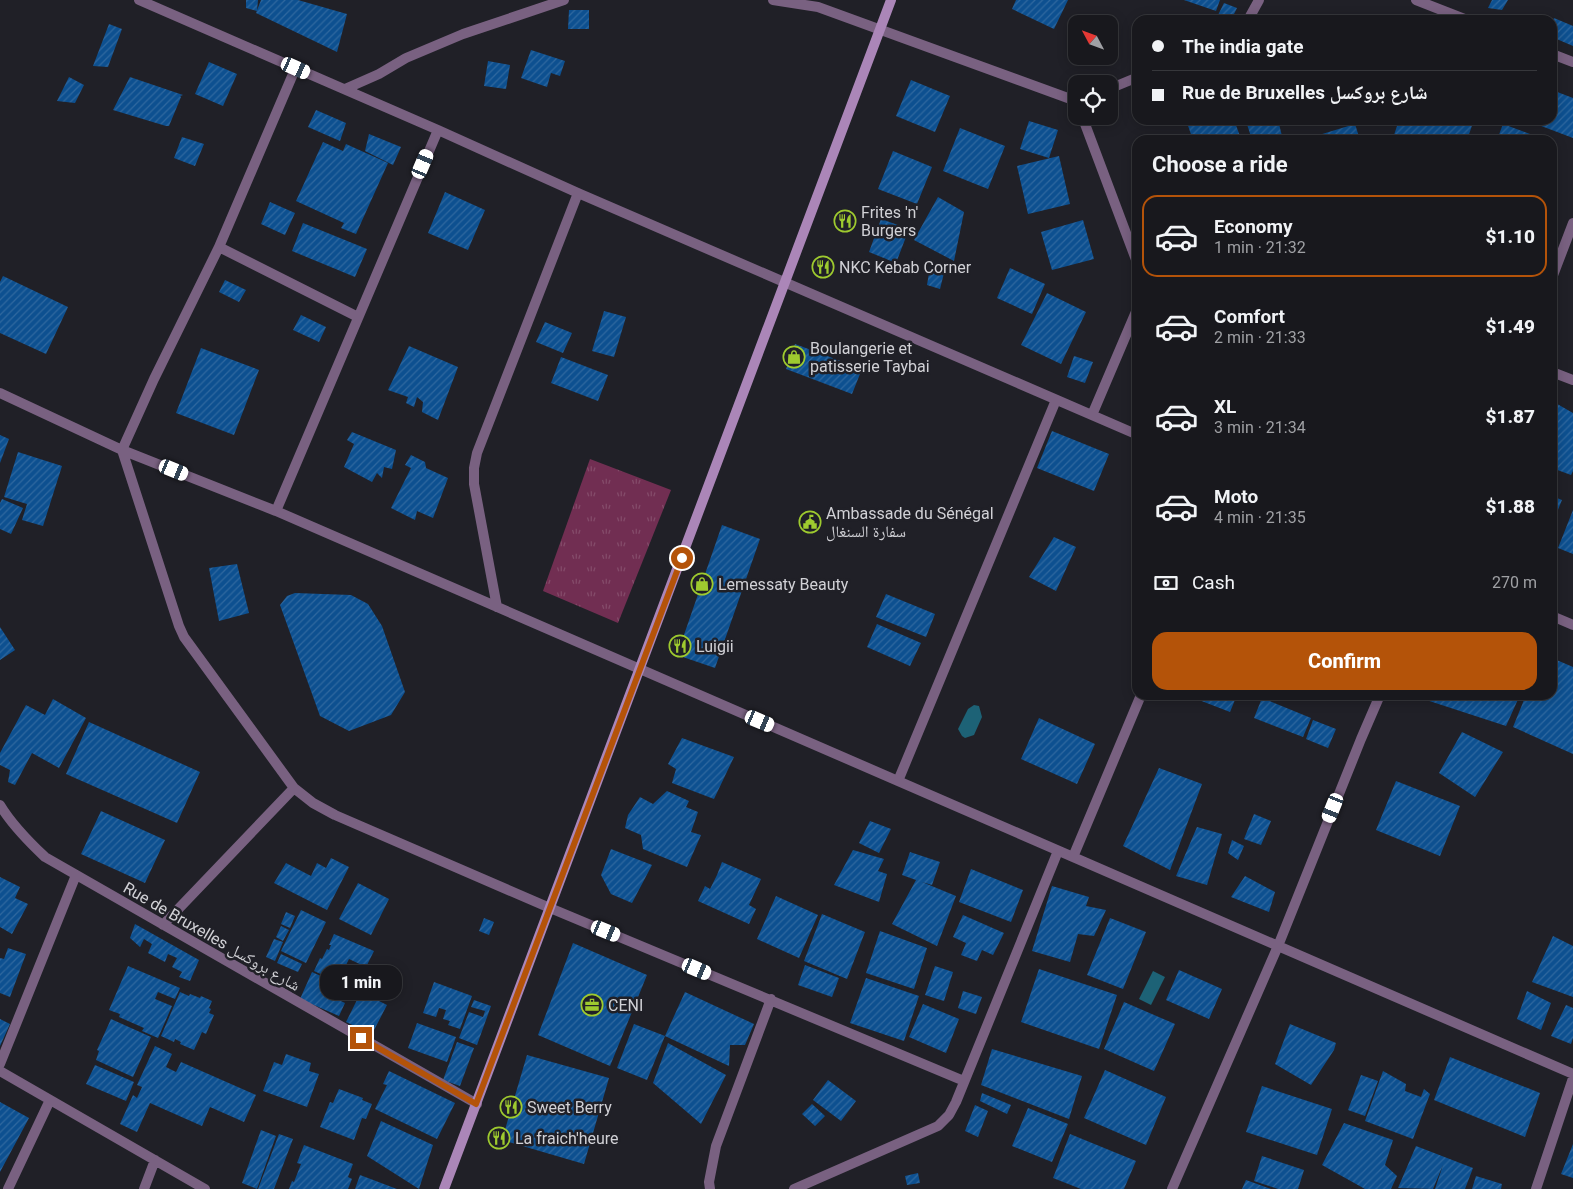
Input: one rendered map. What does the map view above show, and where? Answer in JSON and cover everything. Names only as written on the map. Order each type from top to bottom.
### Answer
[{"type":"main road","points":[[444,1189],[890,0]]},
{"type":"street","points":[[139,0],[1132,432]]},
{"type":"street","points":[[345,89],[379,74],[406,58],[463,34],[564,0]]},
{"type":"street","points":[[773,0],[818,7],[1068,98]]},
{"type":"street","points":[[809,0],[818,7]]},
{"type":"street","points":[[1251,15],[1259,0]]},
{"type":"street","points":[[1416,0],[1454,15]]},
{"type":"street","points":[[1557,56],[1573,62]]},
{"type":"street","points":[[296,68],[219,246],[122,450],[179,626],[184,636],[294,788],[312,803],[335,815],[550,908],[964,1081]]},
{"type":"street","points":[[1118,85],[1132,79]]},
{"type":"street","points":[[1085,125],[1132,249]]},
{"type":"street","points":[[276,511],[438,130]]},
{"type":"street","points":[[497,607],[474,484],[474,468],[477,453],[578,192]]},
{"type":"street","points":[[1557,265],[1573,223]]},
{"type":"street","points":[[219,246],[358,317]]},
{"type":"street","points":[[1092,415],[1132,321]]},
{"type":"street","points":[[1557,374],[1573,380]]},
{"type":"street","points":[[0,393],[122,450],[276,511],[1058,850],[1573,1076],[1536,1189]]},
{"type":"street","points":[[898,781],[1056,400]]},
{"type":"street","points":[[1557,618],[1573,625]]},
{"type":"street","points":[[1073,857],[1139,700]]},
{"type":"street","points":[[1172,1189],[1278,946],[1378,700]]},
{"type":"street","points":[[163,925],[294,788]]},
{"type":"street","name":"Rue de Bruxelles شارع بروكسل","points":[[0,805],[23,837],[45,857],[476,1104]]},
{"type":"street","points":[[794,1189],[938,1126],[949,1115],[956,1102],[1058,850]]},
{"type":"street","points":[[0,1064],[76,875]]},
{"type":"street","points":[[710,1189],[709,1182],[716,1146],[771,999]]},
{"type":"street","points":[[0,1071],[205,1189]]},
{"type":"street","points":[[8,1189],[50,1100]]},
{"type":"street","points":[[144,1189],[155,1160]]},
{"type":"green space","points":[[590,459],[671,490],[618,623],[543,591]]},
{"type":"water","points":[[974,705],[979,706],[982,717],[974,735],[965,738],[958,729],[968,709]]},
{"type":"water","points":[[1153,971],[1165,977],[1151,1005],[1139,999]]},
{"type":"building","points":[[246,0],[258,0],[257,11],[246,8]]},
{"type":"building","points":[[261,0],[298,0],[347,14],[337,52],[256,13]]},
{"type":"building","points":[[1016,0],[1068,0],[1054,29],[1012,9]]},
{"type":"building","points":[[1184,0],[1220,0],[1216,11]]},
{"type":"building","points":[[1492,0],[1508,0],[1502,10],[1488,8]]},
{"type":"building","points":[[1224,3],[1237,8],[1234,15],[1218,15]]},
{"type":"building","points":[[569,10],[589,10],[589,29],[568,29]]},
{"type":"building","points":[[1557,19],[1573,26],[1573,46],[1557,39]]},
{"type":"building","points":[[109,24],[122,29],[108,67],[93,66]]},
{"type":"building","points":[[531,50],[565,61],[560,76],[551,73],[547,87],[521,78]]},
{"type":"building","points":[[488,61],[510,65],[506,89],[484,86]]},
{"type":"building","points":[[209,62],[237,74],[223,106],[195,94]]},
{"type":"building","points":[[69,77],[84,85],[75,103],[57,101]]},
{"type":"building","points":[[130,77],[183,95],[180,96],[169,126],[113,110]]},
{"type":"building","points":[[911,80],[950,96],[935,132],[896,116]]},
{"type":"building","points":[[1557,92],[1573,98],[1573,138],[1539,125],[1557,125]]},
{"type":"building","points":[[316,110],[346,123],[340,141],[308,127]]},
{"type":"building","points":[[1029,121],[1058,130],[1049,158],[1020,149]]},
{"type":"building","points":[[1188,125],[1236,125],[1240,135],[1191,135]]},
{"type":"building","points":[[1247,125],[1279,125],[1282,135],[1250,135]]},
{"type":"building","points":[[1355,125],[1358,135],[1319,135]]},
{"type":"building","points":[[1397,125],[1472,125],[1469,135],[1394,135]]},
{"type":"building","points":[[1503,125],[1506,125],[1533,135],[1499,135]]},
{"type":"building","points":[[960,128],[1005,146],[988,189],[943,171]]},
{"type":"building","points":[[369,134],[401,147],[393,165],[365,151]]},
{"type":"building","points":[[182,137],[204,144],[195,166],[174,158]]},
{"type":"building","points":[[323,142],[343,151],[346,144],[388,163],[356,234],[341,228],[344,223],[296,201]]},
{"type":"building","points":[[893,151],[932,167],[917,204],[878,189]]},
{"type":"building","points":[[1059,156],[1070,204],[1028,214],[1017,166]]},
{"type":"building","points":[[445,192],[485,210],[468,250],[428,233]]},
{"type":"building","points":[[938,197],[964,212],[954,261],[914,240]]},
{"type":"building","points":[[270,202],[295,213],[285,235],[261,224]]},
{"type":"building","points":[[881,219],[909,229],[896,263],[869,252]]},
{"type":"building","points":[[1083,220],[1094,259],[1052,270],[1041,232]]},
{"type":"building","points":[[303,223],[367,249],[355,277],[292,251]]},
{"type":"building","points":[[930,267],[944,273],[940,289],[927,285]]},
{"type":"building","points":[[1010,268],[1045,284],[1032,314],[997,298]]},
{"type":"building","points":[[3,276],[68,307],[46,354],[0,333],[0,282]]},
{"type":"building","points":[[225,280],[246,290],[239,302],[219,292]]},
{"type":"building","points":[[1047,293],[1086,312],[1061,364],[1021,345]]},
{"type":"building","points":[[604,311],[626,317],[614,357],[592,351]]},
{"type":"building","points":[[301,315],[326,327],[319,342],[293,330]]},
{"type":"building","points":[[545,322],[572,333],[563,353],[536,342]]},
{"type":"building","points":[[795,344],[862,369],[852,394],[786,369]]},
{"type":"building","points":[[409,346],[458,367],[438,420],[422,412],[423,402],[417,397],[414,407],[406,403],[408,397],[388,390]]},
{"type":"building","points":[[201,348],[259,370],[234,435],[176,413]]},
{"type":"building","points":[[1074,356],[1093,362],[1085,383],[1067,377]]},
{"type":"building","points":[[561,357],[608,375],[598,401],[551,383]]},
{"type":"building","points":[[1557,404],[1573,413],[1573,471],[1571,475],[1557,470]]},
{"type":"building","points":[[1052,431],[1109,454],[1094,491],[1037,468]]},
{"type":"building","points":[[352,432],[396,450],[392,469],[384,467],[382,478],[377,473],[372,482],[344,467],[354,444],[347,440]]},
{"type":"building","points":[[0,435],[9,439],[0,463]]},
{"type":"building","points":[[18,452],[62,466],[43,526],[22,520],[27,504],[4,497]]},
{"type":"building","points":[[411,455],[425,462],[426,468],[448,478],[433,518],[417,511],[415,520],[391,508],[411,468],[405,465]]},
{"type":"building","points":[[1557,498],[1562,500],[1557,512]]},
{"type":"building","points":[[2,499],[23,508],[11,534],[0,529],[0,503]]},
{"type":"building","points":[[1573,510],[1573,554],[1558,548]]},
{"type":"building","points":[[722,525],[760,539],[715,668],[677,655]]},
{"type":"building","points":[[1054,537],[1076,547],[1056,591],[1029,577]]},
{"type":"building","points":[[237,564],[249,613],[219,621],[209,568]]},
{"type":"building","points":[[295,593],[351,595],[368,604],[382,626],[405,692],[391,715],[349,731],[320,716],[280,605],[287,596]]},
{"type":"building","points":[[886,594],[935,614],[926,637],[876,617]]},
{"type":"building","points":[[877,624],[921,643],[910,666],[867,647]]},
{"type":"building","points":[[0,627],[15,650],[0,660]]},
{"type":"building","points":[[1557,660],[1573,667],[1573,754],[1513,727],[1524,700],[1557,700]]},
{"type":"building","points":[[53,699],[86,718],[59,768],[32,753],[15,785],[8,782],[10,770],[0,765],[0,753],[26,705],[45,715]]},
{"type":"building","points":[[1199,700],[1235,700],[1230,712]]},
{"type":"building","points":[[1261,700],[1267,700],[1311,718],[1303,737],[1254,718]]},
{"type":"building","points":[[1426,700],[1518,700],[1506,726]]},
{"type":"building","points":[[1039,718],[1095,744],[1077,784],[1021,759]]},
{"type":"building","points":[[1313,720],[1336,729],[1328,748],[1306,739]]},
{"type":"building","points":[[89,722],[200,772],[177,823],[66,774]]},
{"type":"building","points":[[1462,732],[1503,752],[1475,797],[1439,773]]},
{"type":"building","points":[[682,738],[734,757],[714,799],[672,783],[676,769],[668,764]]},
{"type":"building","points":[[1159,768],[1202,784],[1170,870],[1123,846]]},
{"type":"building","points":[[1396,781],[1460,806],[1440,856],[1376,830]]},
{"type":"building","points":[[667,791],[689,801],[686,807],[698,812],[691,832],[701,835],[687,867],[643,849],[641,835],[625,828],[628,815],[640,797],[653,804]]},
{"type":"building","points":[[101,811],[165,840],[145,883],[81,854]]},
{"type":"building","points":[[1254,814],[1271,821],[1261,845],[1244,839]]},
{"type":"building","points":[[870,821],[891,829],[879,853],[859,843]]},
{"type":"building","points":[[1197,827],[1222,834],[1207,885],[1176,876]]},
{"type":"building","points":[[1232,840],[1244,846],[1238,860],[1228,853]]},
{"type":"building","points":[[611,849],[652,865],[632,903],[611,894],[601,875]]},
{"type":"building","points":[[853,850],[884,859],[878,871],[887,874],[879,902],[834,885]]},
{"type":"building","points":[[910,852],[940,862],[932,885],[922,882],[956,896],[937,946],[892,924],[916,880],[902,875]]},
{"type":"building","points":[[331,858],[349,867],[327,910],[274,883],[286,863],[311,876],[317,863],[326,868]]},
{"type":"building","points":[[722,862],[761,879],[749,905],[756,909],[749,924],[698,901],[705,886],[710,889]]},
{"type":"building","points":[[971,869],[1023,890],[1011,922],[959,902]]},
{"type":"building","points":[[1245,876],[1275,892],[1269,912],[1231,897]]},
{"type":"building","points":[[0,877],[20,887],[15,898],[28,904],[12,934],[0,927]]},
{"type":"building","points":[[358,883],[389,899],[371,935],[339,919]]},
{"type":"building","points":[[1052,886],[1089,897],[1086,906],[1106,910],[1094,936],[1078,934],[1070,962],[1032,951]]},
{"type":"building","points":[[776,896],[818,915],[799,958],[757,939]]},
{"type":"building","points":[[301,910],[326,922],[306,963],[281,951]]},
{"type":"building","points":[[286,912],[295,916],[290,928],[281,924]]},
{"type":"building","points":[[822,914],[865,932],[847,979],[804,961]]},
{"type":"building","points":[[963,915],[1004,933],[993,955],[982,950],[977,961],[961,955],[966,943],[953,937]]},
{"type":"building","points":[[484,918],[494,922],[489,935],[479,931]]},
{"type":"building","points":[[1110,918],[1146,932],[1123,989],[1087,975]]},
{"type":"building","points":[[135,924],[199,960],[190,981],[179,977],[182,972],[172,967],[177,958],[168,954],[165,962],[148,953],[152,944],[144,939],[140,947],[130,938]]},
{"type":"building","points":[[281,926],[289,930],[283,941],[276,937]]},
{"type":"building","points":[[880,931],[927,948],[914,989],[866,973]]},
{"type":"building","points":[[334,934],[374,951],[366,967],[349,959],[346,965],[364,973],[361,980],[357,979],[355,985],[352,984],[345,1000],[330,993],[333,987],[322,982],[325,976],[314,971],[320,958],[322,959],[327,949],[329,950]]},
{"type":"building","points":[[1553,936],[1573,946],[1573,997],[1532,982]]},
{"type":"building","points":[[274,939],[283,942],[275,961],[266,957]]},
{"type":"building","name":"CENI","points":[[573,943],[647,975],[610,1066],[538,1035]]},
{"type":"building","points":[[8,948],[26,954],[10,997],[0,993],[0,958],[4,959]]},
{"type":"building","points":[[281,954],[302,964],[298,972],[277,963]]},
{"type":"building","points":[[805,965],[839,978],[832,997],[798,985]]},
{"type":"building","points":[[128,966],[180,988],[175,999],[158,992],[155,999],[172,1006],[158,1038],[142,1031],[144,1028],[119,1017],[120,1014],[109,1010]]},
{"type":"building","points":[[935,966],[953,972],[944,1001],[925,995]]},
{"type":"building","points":[[1039,969],[1117,995],[1099,1049],[1021,1022]]},
{"type":"building","points":[[1179,970],[1222,989],[1209,1019],[1166,1000]]},
{"type":"building","points":[[312,972],[323,977],[320,983],[331,988],[328,995],[345,1003],[339,1016],[300,999]]},
{"type":"building","points":[[866,978],[919,996],[904,1041],[850,1023]]},
{"type":"building","points":[[434,982],[472,996],[460,1029],[448,1025],[450,1021],[443,1019],[446,1010],[439,1008],[436,1017],[423,1013]]},
{"type":"building","points":[[963,991],[982,997],[976,1014],[958,1008]]},
{"type":"building","points":[[1527,991],[1551,1003],[1541,1030],[1517,1019]]},
{"type":"building","points":[[180,992],[189,996],[190,994],[200,998],[201,996],[212,1001],[209,1013],[214,1015],[206,1034],[202,1032],[194,1050],[180,1044],[181,1042],[175,1039],[174,1042],[161,1036]]},
{"type":"building","points":[[361,992],[387,1005],[372,1034],[346,1022]]},
{"type":"building","points":[[685,992],[754,1024],[745,1045],[730,1045],[729,1066],[665,1036]]},
{"type":"building","points":[[474,1000],[491,1006],[477,1045],[459,1038],[469,1012],[483,1017],[485,1011],[471,1007]]},
{"type":"building","points":[[1124,1002],[1175,1024],[1154,1071],[1104,1049]]},
{"type":"building","points":[[923,1004],[959,1019],[946,1053],[909,1037]]},
{"type":"building","points":[[1566,1005],[1573,1008],[1573,1038],[1571,1044],[1551,1036]]},
{"type":"building","points":[[0,1019],[10,1024],[0,1046]]},
{"type":"building","points":[[111,1019],[151,1037],[133,1077],[96,1060],[99,1051],[97,1050]]},
{"type":"building","points":[[417,1023],[456,1037],[447,1062],[408,1048]]},
{"type":"building","points":[[634,1024],[665,1036],[647,1080],[617,1068]]},
{"type":"building","points":[[1290,1024],[1336,1043],[1334,1050],[1311,1085],[1275,1064]]},
{"type":"building","points":[[457,1042],[474,1048],[460,1086],[443,1080]]},
{"type":"building","points":[[668,1043],[726,1075],[701,1124],[653,1083]]},
{"type":"building","points":[[155,1046],[172,1054],[166,1067],[176,1072],[181,1062],[256,1095],[244,1122],[210,1107],[202,1126],[150,1103],[137,1132],[120,1124],[133,1095],[137,1098],[142,1087],[137,1085]]},
{"type":"building","points":[[992,1049],[1082,1076],[1069,1119],[981,1085]]},
{"type":"building","points":[[286,1054],[311,1063],[309,1071],[319,1074],[307,1107],[263,1091],[274,1062],[282,1065]]},
{"type":"building","points":[[527,1055],[609,1078],[584,1164],[502,1140]]},
{"type":"building","points":[[1450,1057],[1540,1093],[1525,1137],[1434,1100]]},
{"type":"building","points":[[95,1065],[134,1082],[126,1101],[86,1084]]},
{"type":"building","points":[[1105,1070],[1166,1097],[1146,1145],[1084,1118]]},
{"type":"building","points":[[389,1071],[455,1103],[437,1139],[375,1109],[387,1085],[383,1084]]},
{"type":"building","points":[[1383,1071],[1406,1084],[1405,1091],[1421,1097],[1424,1089],[1430,1094],[1413,1139],[1365,1121]]},
{"type":"building","points":[[1361,1075],[1378,1081],[1365,1116],[1348,1110]]},
{"type":"building","points":[[828,1080],[856,1101],[841,1121],[813,1100]]},
{"type":"building","points":[[1262,1086],[1332,1109],[1317,1155],[1246,1132]]},
{"type":"building","points":[[339,1089],[363,1098],[362,1100],[372,1104],[366,1119],[362,1118],[354,1140],[320,1127],[330,1102],[333,1103]]},
{"type":"building","points":[[982,1093],[1011,1105],[1007,1114],[980,1101]]},
{"type":"building","points":[[0,1102],[29,1118],[0,1172]]},
{"type":"building","points":[[812,1104],[825,1116],[815,1126],[802,1114]]},
{"type":"building","points":[[975,1105],[988,1111],[978,1137],[965,1131]]},
{"type":"building","points":[[1028,1108],[1068,1124],[1052,1162],[1012,1146]]},
{"type":"building","points":[[381,1121],[433,1145],[419,1189],[367,1156]]},
{"type":"building","points":[[1344,1123],[1393,1140],[1385,1165],[1397,1176],[1391,1189],[1365,1189],[1322,1165]]},
{"type":"building","points":[[261,1130],[276,1136],[257,1189],[242,1183]]},
{"type":"building","points":[[279,1134],[293,1139],[274,1189],[258,1189]]},
{"type":"building","points":[[1070,1134],[1136,1161],[1124,1189],[1081,1189],[1053,1178]]},
{"type":"building","points":[[1573,1144],[1573,1178],[1561,1174]]},
{"type":"building","points":[[304,1145],[353,1164],[348,1177],[352,1179],[348,1189],[289,1189],[301,1164],[297,1163]]},
{"type":"building","points":[[1416,1146],[1473,1168],[1465,1189],[1435,1189],[1443,1165],[1433,1189],[1398,1188]]},
{"type":"building","points":[[1262,1156],[1304,1170],[1298,1189],[1278,1189],[1254,1181]]},
{"type":"building","points":[[918,1173],[920,1183],[907,1185],[905,1176]]},
{"type":"building","points":[[360,1175],[397,1189],[355,1189]]},
{"type":"building","points":[[1476,1176],[1502,1184],[1501,1189],[1472,1189]]},
{"type":"building","points":[[1246,1180],[1271,1189],[1242,1189]]},
{"type":"place","name":"Frites 'n' Burgers","points":[[845,221]]},
{"type":"place","name":"NKC Kebab Corner","points":[[823,267]]},
{"type":"place","name":"Boulangerie et patisserie Taybai","points":[[794,357]]},
{"type":"place","name":"Ambassade du Sénégal سفارة السنغال","points":[[810,522]]},
{"type":"place","name":"Lemessaty Beauty","points":[[702,584]]},
{"type":"place","name":"Luigii","points":[[680,646]]},
{"type":"place","name":"CENI","points":[[592,1005]]},
{"type":"place","name":"Sweet Berry","points":[[511,1107]]},
{"type":"place","name":"La fraich'heure","points":[[499,1138]]},
{"type":"route","points":[[361,1038],[476,1104],[682,558]]}]
